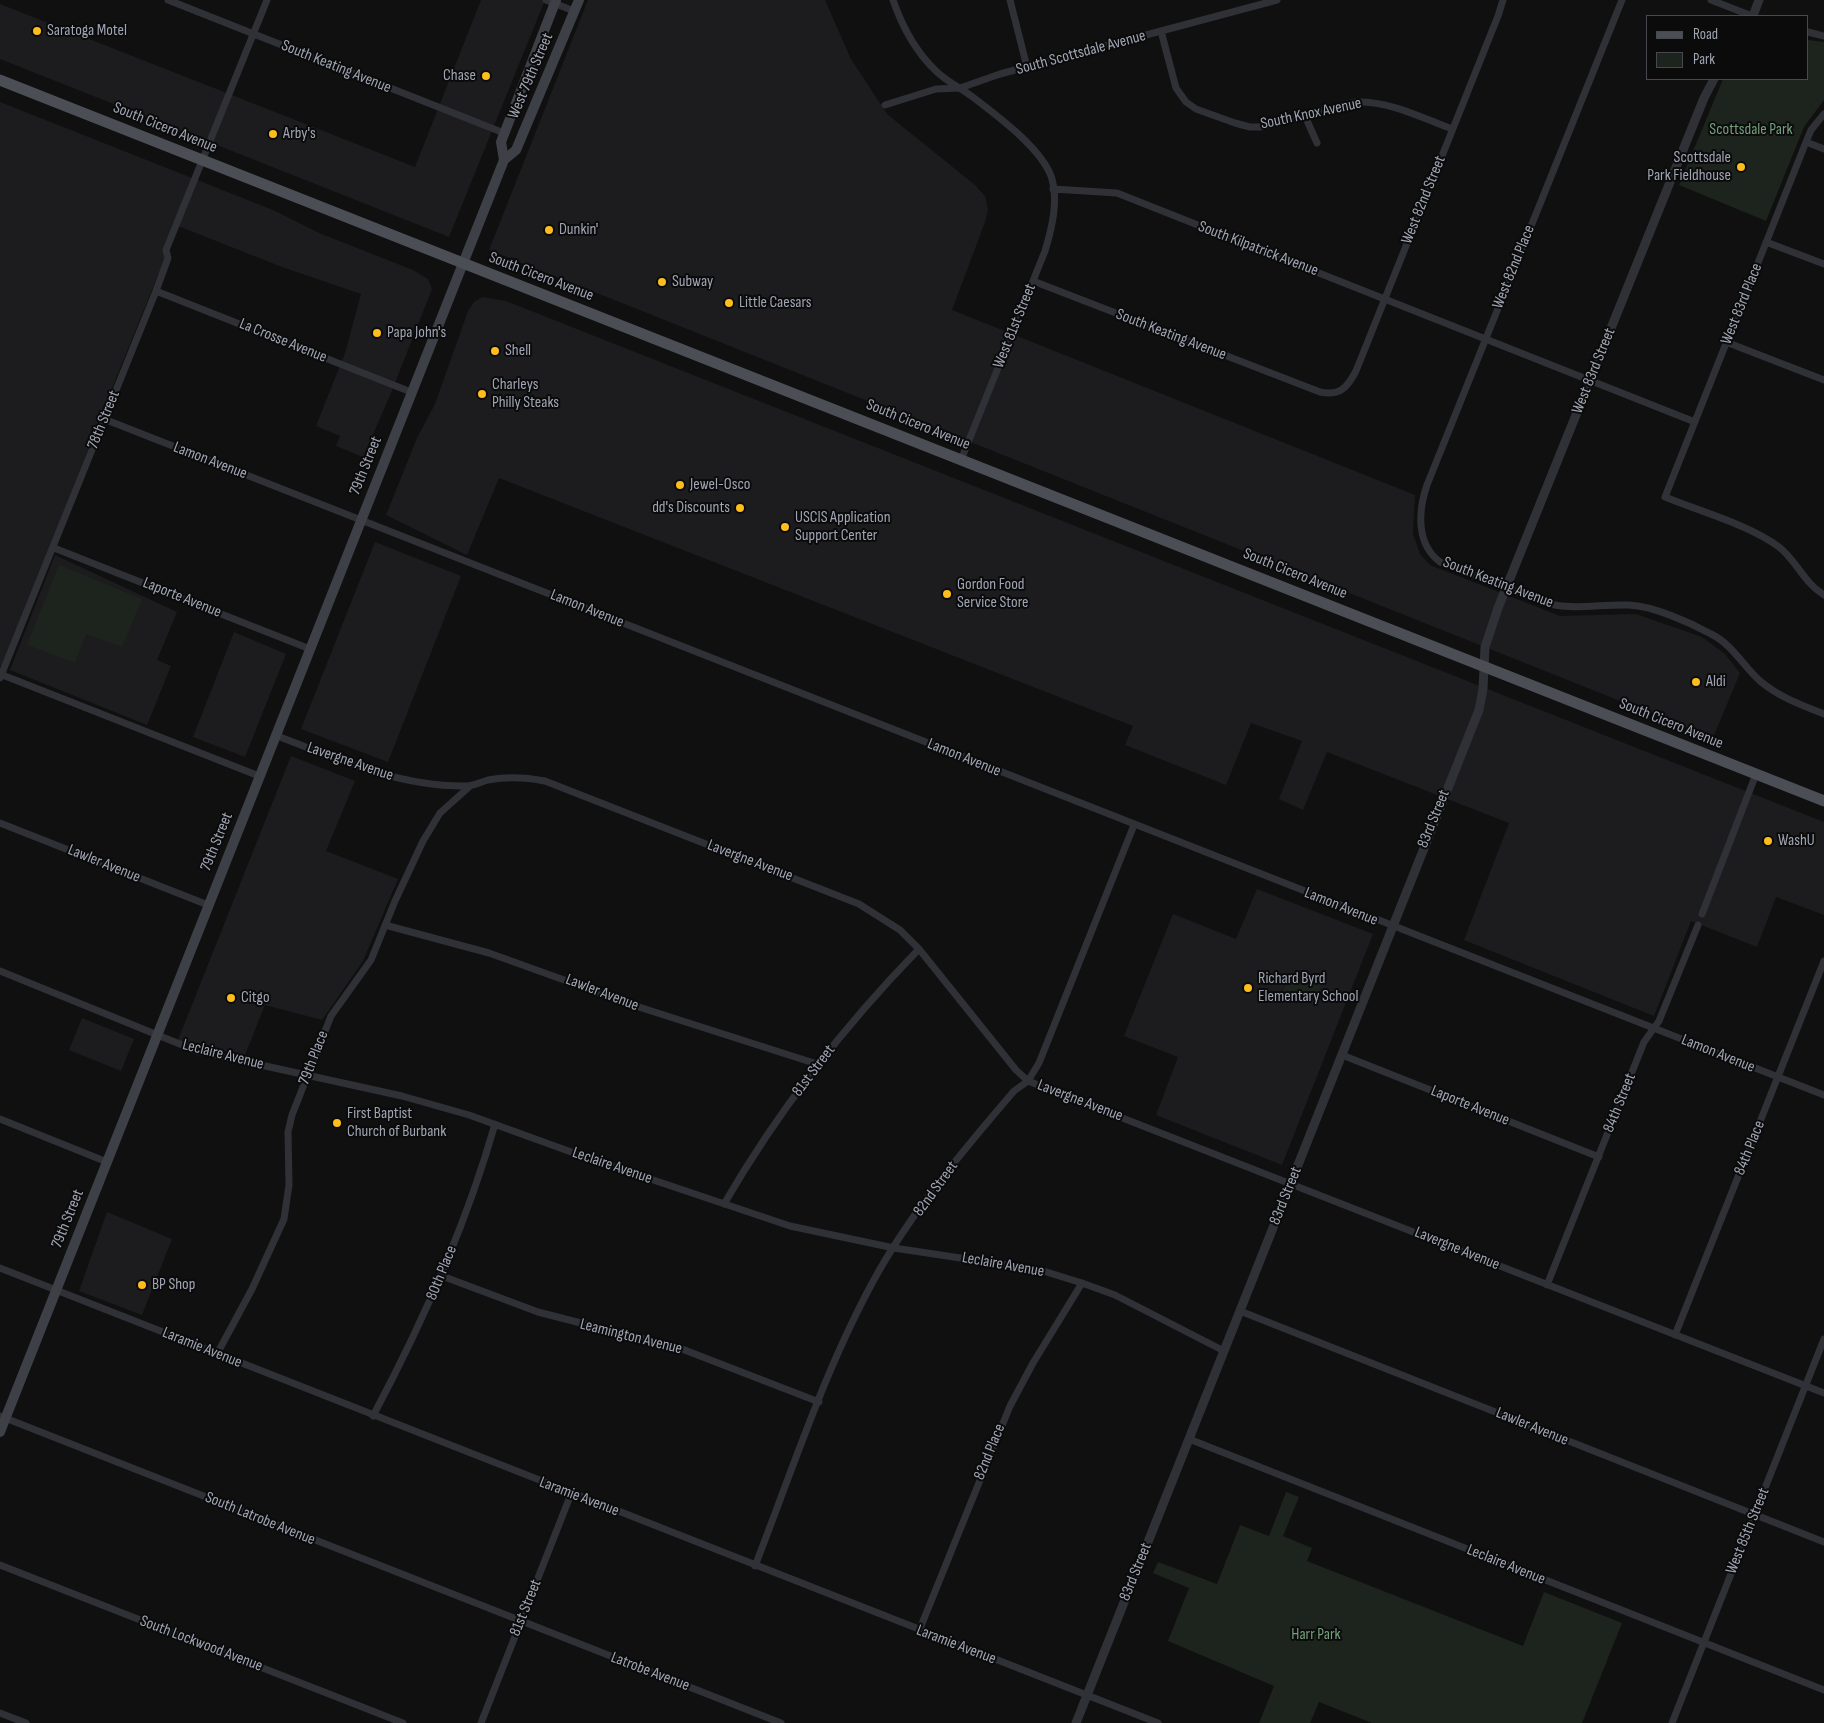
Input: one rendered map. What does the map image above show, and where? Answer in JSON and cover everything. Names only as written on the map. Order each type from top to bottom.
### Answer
[{"type":"main road","name":"West 79th Street","points":[[462,264],[504,160],[516,150],[579,0]]},
{"type":"main road","name":"West 79th Street","points":[[504,160],[501,142],[553,1]]},
{"type":"main road","name":"South Cicero Avenue","points":[[0,80],[1824,801]]},
{"type":"main road","name":"79th Street","points":[[0,1432],[3,1417],[158,1034],[462,264]]},
{"type":"street","name":"South Keating Avenue","points":[[168,0],[504,133]]},
{"type":"street","name":"78th Street","points":[[0,676],[7,664],[156,291],[168,258],[166,250],[267,0]]},
{"type":"street","points":[[893,0],[902,24],[918,49],[935,70],[960,88],[1030,147],[1045,164],[1051,176],[1053,189]]},
{"type":"street","points":[[1010,0],[1027,67]]},
{"type":"street","name":"South Scottsdale Avenue","points":[[885,105],[936,89],[960,88],[1027,67],[1277,0]]},
{"type":"street","name":"West 82nd Street","points":[[1338,394],[1344,390],[1356,371],[1498,16],[1502,0]]},
{"type":"street","name":"West 82nd Place","points":[[1423,536],[1419,514],[1421,501],[1622,0]]},
{"type":"street","points":[[1711,0],[1749,15]]},
{"type":"street","points":[[1752,15],[1759,0]]},
{"type":"street","points":[[553,1],[574,11]]},
{"type":"street","name":"South Knox Avenue","points":[[1161,31],[1176,88],[1186,102],[1196,109],[1250,127],[1260,127],[1356,102],[1371,102],[1390,105],[1452,129]]},
{"type":"street","points":[[1809,32],[1824,36]]},
{"type":"street","name":"West 83rd Street","points":[[1482,666],[1485,647],[1506,588],[1704,98],[1713,80]]},
{"type":"street","name":"West 83rd Place","points":[[1824,114],[1806,142],[1665,497],[1761,536],[1780,548],[1807,581],[1824,595]]},
{"type":"street","points":[[1305,116],[1317,143]]},
{"type":"street","points":[[1806,142],[1824,149]]},
{"type":"street","name":"South Kilpatrick Avenue","points":[[1053,189],[1117,193],[1695,422]]},
{"type":"street","name":"West 81st Street","points":[[961,460],[1050,235],[1053,189]]},
{"type":"street","points":[[1766,242],[1824,264]]},
{"type":"street","name":"South Keating Avenue","points":[[1033,281],[1310,389],[1338,394]]},
{"type":"street","name":"La Crosse Avenue","points":[[156,291],[411,392]]},
{"type":"street","points":[[1726,342],[1824,380]]},
{"type":"street","name":"Lamon Avenue","points":[[104,420],[1824,1096]]},
{"type":"street","name":"South Keating Avenue","points":[[1423,536],[1432,556],[1440,562],[1506,588],[1567,608],[1629,605],[1645,608],[1696,626],[1726,643],[1748,669],[1776,692],[1792,702],[1824,714]]},
{"type":"street","name":"Laporte Avenue","points":[[54,548],[310,649]]},
{"type":"street","name":"83rd Street","points":[[1076,1723],[1342,1055],[1391,927],[1479,710],[1483,689],[1482,666]]},
{"type":"street","points":[[0,676],[259,776]]},
{"type":"street","name":"Lavergne Avenue","points":[[276,735],[391,778],[468,787],[506,777],[526,777],[545,781],[859,904],[900,930],[919,949],[1016,1070],[1028,1081],[1824,1393]]},
{"type":"street","points":[[1702,914],[1756,774]]},
{"type":"street","name":"79th Place","points":[[217,1354],[252,1289],[284,1219],[289,1185],[288,1132],[331,1016],[366,967],[432,824],[448,803],[468,787]]},
{"type":"street","name":"Lawler Avenue","points":[[0,823],[208,905]]},
{"type":"street","name":"82nd Street","points":[[755,1566],[819,1402],[864,1300],[894,1248],[942,1178],[1014,1091],[1028,1081],[1039,1063],[1134,825]]},
{"type":"street","name":"Lawler Avenue","points":[[385,925],[490,953],[650,1011],[818,1064]]},
{"type":"street","name":"84th Street","points":[[1548,1285],[1644,1042],[1659,1020],[1698,925]]},
{"type":"street","name":"81st Street","points":[[724,1204],[758,1147],[818,1064],[876,993],[919,949]]},
{"type":"street","name":"84th Place","points":[[1675,1335],[1824,961]]},
{"type":"street","name":"Leclaire Avenue","points":[[0,971],[197,1051],[402,1096],[495,1124],[585,1157],[816,1233],[894,1248],[1040,1270],[1082,1283],[1115,1295],[1224,1351]]},
{"type":"street","name":"Laporte Avenue","points":[[1342,1055],[1599,1157]]},
{"type":"street","points":[[0,1119],[107,1162]]},
{"type":"street","name":"80th Place","points":[[373,1416],[442,1276],[476,1186],[495,1124]]},
{"type":"street","name":"Laramie Avenue","points":[[0,1268],[919,1631],[1158,1723]]},
{"type":"street","name":"Leamington Avenue","points":[[442,1276],[538,1312],[682,1349],[819,1402]]},
{"type":"street","name":"82nd Place","points":[[919,1631],[1010,1406],[1033,1363],[1082,1283]]},
{"type":"street","name":"Lawler Avenue","points":[[1240,1311],[1824,1542]]},
{"type":"street","name":"West 85th Street","points":[[1672,1723],[1824,1339]]},
{"type":"street","name":"South Latrobe Avenue","points":[[3,1417],[520,1622]]},
{"type":"street","name":"Leclaire Avenue","points":[[1189,1439],[1824,1690]]},
{"type":"street","name":"81st Street","points":[[481,1723],[571,1494]]},
{"type":"street","name":"South Lockwood Avenue","points":[[0,1565],[403,1723]]},
{"type":"street","name":"Latrobe Avenue","points":[[520,1622],[781,1723]]},
{"type":"street","points":[[0,1713],[26,1723]]},
{"type":"shaded area","points":[[481,0],[545,0],[449,237],[0,59],[0,4],[415,167]]},
{"type":"shaded area","points":[[588,0],[825,0],[851,59],[887,114],[975,185],[985,196],[988,210],[985,222],[952,310],[1415,495],[1413,534],[1420,554],[1430,565],[1560,616],[1636,614],[1702,637],[1725,654],[1740,673],[1713,738],[489,250]]},
{"type":"shaded area","points":[[0,102],[273,210],[319,233],[413,270],[428,279],[432,289],[389,398],[363,457],[336,446],[340,436],[316,426],[345,353],[361,294],[282,267],[178,226],[103,410],[4,668],[0,666]]},
{"type":"shaded area","points":[[482,297],[506,301],[1824,822],[1824,915],[1776,897],[1757,947],[1691,921],[1654,1016],[1464,940],[1509,823],[1327,752],[1303,810],[1279,799],[1302,741],[1251,723],[1226,785],[1125,745],[1133,726],[499,478],[467,555],[386,515],[417,438],[435,404],[468,311],[474,302]]},
{"type":"shaded area","points":[[375,542],[461,576],[388,762],[301,729]]},
{"type":"shaded area","points":[[55,555],[177,612],[157,660],[171,666],[147,725],[10,670]]},
{"type":"shaded area","points":[[234,632],[286,654],[245,757],[193,737]]},
{"type":"shaded area","points":[[291,756],[355,781],[326,851],[398,879],[363,961],[322,1020],[265,1005],[245,1055],[186,1044],[178,1040]]},
{"type":"shaded area","name":"Richard Byrd Elementary School","points":[[1257,889],[1373,934],[1282,1165],[1156,1115],[1178,1057],[1124,1036],[1173,914],[1236,939]]},
{"type":"shaded area","points":[[82,1018],[134,1039],[121,1071],[69,1050]]},
{"type":"shaded area","points":[[107,1212],[172,1239],[142,1315],[79,1291]]},
{"type":"green space","name":"Scottsdale Park","points":[[1809,40],[1824,42],[1824,100],[1804,127],[1766,221],[1679,185],[1723,80],[1809,80]]},
{"type":"green space","points":[[59,565],[142,599],[122,647],[86,634],[75,663],[27,645]]},
{"type":"green space","points":[[1291,972],[1322,984],[1314,1004],[1283,992]]},
{"type":"green space","name":"Harr Park","points":[[1286,1492],[1299,1497],[1283,1536],[1312,1548],[1307,1561],[1523,1646],[1544,1592],[1622,1623],[1582,1723],[1372,1723],[1319,1702],[1310,1723],[1259,1723],[1274,1686],[1168,1641],[1189,1588],[1153,1573],[1158,1562],[1217,1584],[1240,1525],[1269,1536]]},
{"type":"place","name":"Saratoga Motel","points":[[37,31]]},
{"type":"place","name":"Chase","points":[[486,76]]},
{"type":"place","name":"Arby's","points":[[273,134]]},
{"type":"place","name":"Scottsdale Park Fieldhouse","points":[[1741,167]]},
{"type":"place","name":"Dunkin'","points":[[549,230]]},
{"type":"place","name":"Subway","points":[[662,282]]},
{"type":"place","name":"Little Caesars","points":[[729,303]]},
{"type":"place","name":"Papa John's","points":[[377,333]]},
{"type":"place","name":"Shell","points":[[495,351]]},
{"type":"place","name":"Charleys Philly Steaks","points":[[482,394]]},
{"type":"place","name":"Jewel-Osco","points":[[680,485]]},
{"type":"place","name":"dd's Discounts","points":[[740,508]]},
{"type":"place","name":"USCIS Application Support Center","points":[[785,527]]},
{"type":"place","name":"Gordon Food Service Store","points":[[947,594]]},
{"type":"place","name":"Aldi","points":[[1696,682]]},
{"type":"place","name":"WashU","points":[[1768,841]]},
{"type":"place","name":"Richard Byrd Elementary School","points":[[1248,988]]},
{"type":"place","name":"Citgo","points":[[231,998]]},
{"type":"place","name":"First Baptist Church of Burbank","points":[[337,1123]]},
{"type":"place","name":"BP Shop","points":[[142,1285]]}]
